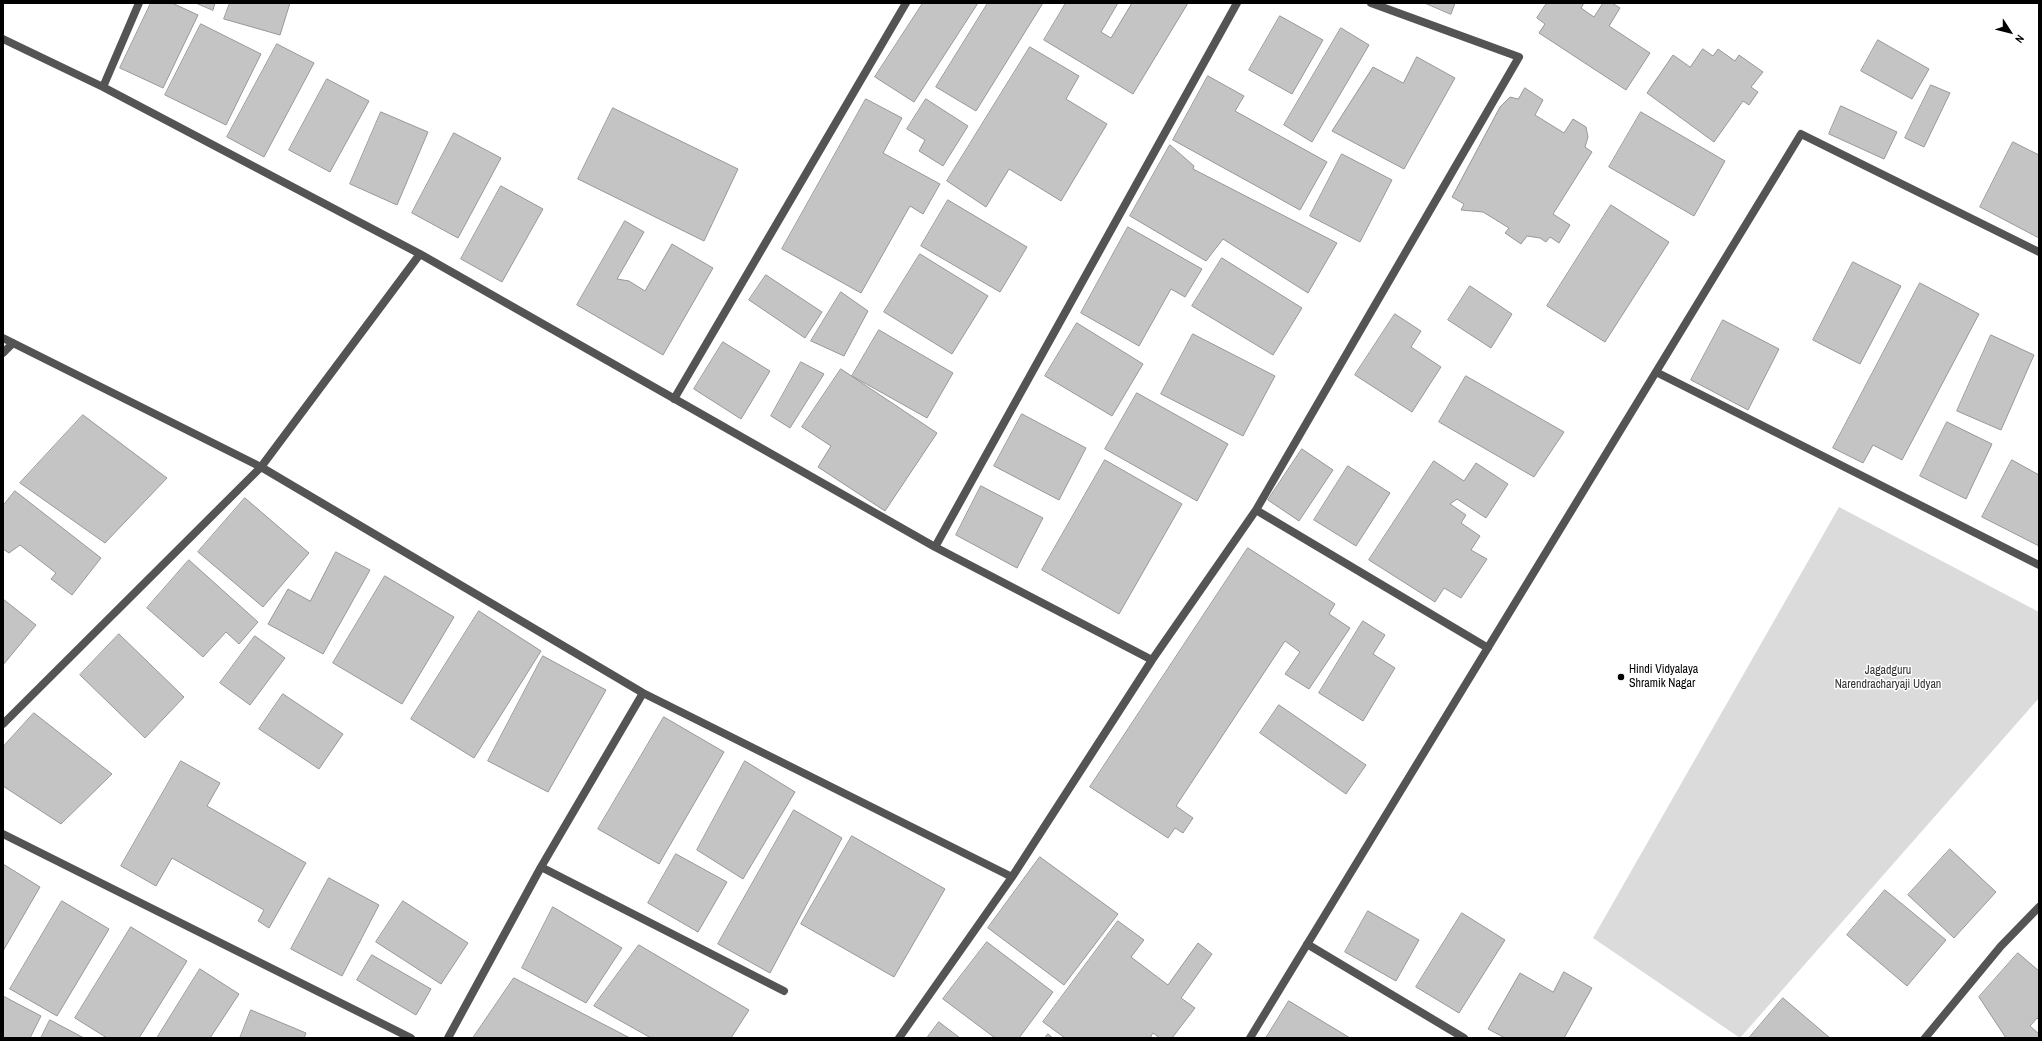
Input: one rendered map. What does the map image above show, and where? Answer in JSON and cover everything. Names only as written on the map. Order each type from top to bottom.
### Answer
[{"type":"street","points":[[104,87],[139,3]]},
{"type":"street","points":[[674,399],[906,3]]},
{"type":"street","points":[[935,548],[1237,3]]},
{"type":"street","points":[[898,1038],[1012,877],[1152,660],[1256,510],[1519,57],[1371,3]]},
{"type":"street","points":[[3,39],[104,87],[420,254],[935,548],[1152,660]]},
{"type":"street","points":[[1250,1038],[1801,134],[2039,252]]},
{"type":"street","points":[[3,724],[261,467],[420,254]]},
{"type":"street","points":[[3,338],[261,467],[643,693],[1012,877]]},
{"type":"street","points":[[3,353],[13,342]]},
{"type":"street","points":[[1656,372],[2039,565]]},
{"type":"street","points":[[1256,510],[1488,648]]},
{"type":"street","points":[[448,1038],[541,867],[643,693]]},
{"type":"street","points":[[3,834],[411,1038]]},
{"type":"street","points":[[541,867],[784,990]]},
{"type":"street","points":[[1925,1038],[2002,946],[2039,906]]},
{"type":"street","points":[[1308,944],[1464,1038]]},
{"type":"green space","name":"Jagadguru Narendracharyaji Udyan","points":[[1839,507],[2039,612],[2039,698],[1740,1038],[1593,938]]},
{"type":"building","points":[[151,3],[172,3],[198,15],[163,88],[120,68]]},
{"type":"building","points":[[196,3],[215,3],[213,10]]},
{"type":"building","points":[[230,3],[290,3],[280,35],[224,19]]},
{"type":"building","points":[[923,3],[978,3],[914,102],[875,77]]},
{"type":"building","points":[[988,3],[1043,3],[976,111],[936,87]]},
{"type":"building","points":[[1066,3],[1118,3],[1101,32],[1111,38],[1132,3],[1188,3],[1133,94],[1044,40]]},
{"type":"building","points":[[1425,3],[1455,3],[1451,14]]},
{"type":"building","points":[[1547,3],[1584,3],[1581,8],[1594,17],[1603,3],[1612,3],[1620,8],[1609,26],[1650,53],[1626,90],[1539,33],[1545,24],[1537,18]]},
{"type":"building","points":[[1280,16],[1323,40],[1292,94],[1249,70]]},
{"type":"building","points":[[201,24],[261,54],[226,125],[165,95]]},
{"type":"building","points":[[1341,28],[1369,45],[1312,142],[1284,125]]},
{"type":"building","points":[[1878,40],[1929,69],[1912,99],[1861,71]]},
{"type":"building","points":[[277,44],[314,63],[264,157],[227,137]]},
{"type":"building","points":[[1030,47],[1079,76],[1066,99],[1107,124],[1061,201],[1009,169],[986,207],[947,181]]},
{"type":"building","points":[[1703,49],[1713,56],[1718,49],[1735,61],[1739,55],[1763,72],[1751,87],[1758,92],[1749,105],[1743,101],[1714,142],[1647,93],[1673,55],[1690,67]]},
{"type":"building","points":[[1417,57],[1455,78],[1404,169],[1332,131],[1373,67],[1403,83]]},
{"type":"building","points":[[1208,76],[1244,96],[1235,111],[1327,162],[1300,210],[1173,140]]},
{"type":"building","points":[[327,79],[369,101],[330,172],[289,150]]},
{"type":"building","points":[[1931,85],[1950,93],[1924,147],[1905,138]]},
{"type":"building","points":[[1525,88],[1543,100],[1535,115],[1564,133],[1573,119],[1586,127],[1588,137],[1585,147],[1592,152],[1553,214],[1570,225],[1559,243],[1550,237],[1546,242],[1540,238],[1527,236],[1521,244],[1505,233],[1509,228],[1483,212],[1461,210],[1464,204],[1452,197],[1500,107],[1510,97],[1518,99]]},
{"type":"building","points":[[866,99],[902,118],[883,153],[940,184],[923,214],[910,206],[861,293],[782,249]]},
{"type":"building","points":[[926,99],[968,126],[943,166],[919,151],[925,140],[907,129]]},
{"type":"building","points":[[1841,106],[1897,132],[1884,159],[1829,134]]},
{"type":"building","points":[[613,108],[738,169],[704,241],[578,179]]},
{"type":"building","points":[[381,112],[428,132],[397,205],[350,184]]},
{"type":"building","points":[[1641,112],[1725,161],[1694,216],[1609,167]]},
{"type":"building","points":[[454,133],[501,158],[458,238],[412,213]]},
{"type":"building","points":[[2013,142],[2039,155],[2039,238],[1980,207]]},
{"type":"building","points":[[1170,145],[1194,166],[1193,169],[1337,243],[1308,293],[1223,239],[1206,261],[1130,216]]},
{"type":"building","points":[[1342,154],[1392,180],[1360,242],[1310,216]]},
{"type":"building","points":[[501,186],[543,209],[502,282],[461,259]]},
{"type":"building","points":[[948,200],[1027,247],[1000,292],[921,246]]},
{"type":"building","points":[[1611,205],[1669,242],[1605,342],[1547,306]]},
{"type":"building","points":[[625,221],[644,232],[617,279],[629,281],[645,291],[672,244],[713,268],[663,355],[577,305]]},
{"type":"building","points":[[1128,227],[1202,269],[1185,297],[1171,289],[1139,346],[1081,313]]},
{"type":"building","points":[[920,254],[988,296],[952,354],[884,312]]},
{"type":"building","points":[[1222,258],[1302,308],[1273,355],[1192,306]]},
{"type":"building","points":[[1853,262],[1901,286],[1860,364],[1813,340]]},
{"type":"building","points":[[766,275],[822,312],[805,338],[749,300]]},
{"type":"building","points":[[1920,283],[1979,314],[1902,460],[1873,445],[1863,463],[1833,448]]},
{"type":"building","points":[[1470,286],[1512,314],[1491,348],[1448,320]]},
{"type":"building","points":[[841,292],[868,311],[844,356],[811,341]]},
{"type":"building","points":[[1395,314],[1421,331],[1411,347],[1441,367],[1412,412],[1355,375]]},
{"type":"building","points":[[1723,320],[1779,349],[1748,410],[1691,380]]},
{"type":"building","points":[[1077,323],[1143,364],[1112,416],[1045,376]]},
{"type":"building","points":[[879,330],[953,373],[927,418],[852,376]]},
{"type":"building","points":[[1193,334],[1275,376],[1243,436],[1161,394]]},
{"type":"building","points":[[1991,335],[2034,355],[2001,430],[1957,411]]},
{"type":"building","points":[[723,342],[770,371],[741,419],[694,389]]},
{"type":"building","points":[[801,362],[824,374],[790,428],[771,416]]},
{"type":"building","points":[[841,369],[937,433],[885,511],[818,467],[831,446],[802,427]]},
{"type":"building","points":[[1466,376],[1564,432],[1534,477],[1439,422]]},
{"type":"building","points":[[1137,393],[1228,444],[1197,501],[1105,449]]},
{"type":"building","points":[[1022,414],[1086,448],[1059,500],[994,466]]},
{"type":"building","points":[[83,415],[167,478],[105,543],[20,483]]},
{"type":"building","points":[[1947,422],[1992,444],[1966,499],[1920,476]]},
{"type":"building","points":[[1302,449],[1333,470],[1299,521],[1268,500]]},
{"type":"building","points":[[1105,460],[1182,504],[1119,614],[1042,570]]},
{"type":"building","points":[[2012,460],[2039,475],[2039,546],[1982,517]]},
{"type":"building","points":[[1434,461],[1464,481],[1476,463],[1508,484],[1486,518],[1457,499],[1450,504],[1466,515],[1461,523],[1480,536],[1471,550],[1487,559],[1461,598],[1444,588],[1435,602],[1369,560]]},
{"type":"building","points":[[1348,466],[1390,493],[1356,546],[1314,520]]},
{"type":"building","points":[[981,486],[1043,518],[1017,568],[956,535]]},
{"type":"building","points":[[15,491],[101,558],[72,595],[51,579],[56,573],[20,545],[9,553],[3,549],[3,506]]},
{"type":"building","points":[[245,498],[309,553],[263,607],[198,552]]},
{"type":"building","points":[[1248,548],[1335,604],[1329,614],[1350,628],[1309,689],[1285,674],[1300,652],[1285,641],[1176,806],[1193,818],[1183,833],[1175,828],[1168,838],[1090,787]]},
{"type":"building","points":[[336,552],[370,570],[323,654],[268,624],[288,589],[310,601]]},
{"type":"building","points":[[189,560],[258,622],[239,644],[226,632],[203,657],[147,608]]},
{"type":"building","points":[[385,576],[454,617],[402,704],[333,663]]},
{"type":"building","points":[[3,599],[36,625],[3,665]]},
{"type":"building","points":[[479,611],[541,651],[474,758],[411,719]]},
{"type":"building","points":[[1363,621],[1385,635],[1373,654],[1395,668],[1363,721],[1319,693]]},
{"type":"building","points":[[119,634],[184,697],[145,738],[80,675]]},
{"type":"building","points":[[255,636],[285,658],[250,705],[220,683]]},
{"type":"building","points":[[543,656],[606,690],[548,792],[488,761]]},
{"type":"building","points":[[283,694],[343,734],[319,769],[259,729]]},
{"type":"building","points":[[1279,705],[1366,765],[1346,794],[1260,733]]},
{"type":"building","points":[[34,713],[112,774],[61,824],[3,786],[3,747]]},
{"type":"building","points":[[664,717],[724,752],[659,864],[598,829]]},
{"type":"building","points":[[181,761],[220,783],[207,806],[306,863],[269,928],[258,921],[264,910],[172,858],[156,886],[121,866]]},
{"type":"building","points":[[745,761],[795,792],[743,879],[697,850]]},
{"type":"building","points":[[794,810],[842,838],[770,973],[718,944]]},
{"type":"building","points":[[852,836],[945,889],[894,977],[801,924]]},
{"type":"building","points":[[1950,849],[1996,892],[1954,938],[1908,895]]},
{"type":"building","points":[[676,854],[727,882],[698,932],[648,903]]},
{"type":"building","points":[[1040,857],[1118,914],[1064,985],[988,928]]},
{"type":"building","points":[[3,864],[40,887],[3,951]]},
{"type":"building","points":[[329,878],[379,905],[342,976],[291,949]]},
{"type":"building","points":[[1885,890],[1946,940],[1907,986],[1847,935]]},
{"type":"building","points":[[62,901],[109,929],[57,1016],[10,989]]},
{"type":"building","points":[[403,901],[468,943],[441,984],[376,942]]},
{"type":"building","points":[[553,907],[622,948],[586,1003],[522,968]]},
{"type":"building","points":[[1368,911],[1419,940],[1396,981],[1345,952]]},
{"type":"building","points":[[1462,913],[1505,940],[1459,1013],[1416,987]]},
{"type":"building","points":[[1118,921],[1144,940],[1131,957],[1168,985],[1198,943],[1212,954],[1181,998],[1195,1008],[1172,1038],[1160,1038],[1153,1033],[1150,1038],[1065,1038],[1043,1022]]},
{"type":"building","points":[[131,927],[187,961],[139,1038],[107,1038],[75,1018]]},
{"type":"building","points":[[987,942],[1053,992],[1019,1038],[995,1038],[943,999]]},
{"type":"building","points":[[639,945],[749,1010],[731,1038],[651,1038],[594,1006]]},
{"type":"building","points":[[2018,953],[2039,971],[2039,1020],[2037,1018],[2030,1026],[2039,1034],[2039,1038],[2006,1038],[1979,997]]},
{"type":"building","points":[[372,955],[431,989],[416,1015],[357,980]]},
{"type":"building","points":[[200,969],[239,994],[210,1038],[157,1038]]},
{"type":"building","points":[[1564,972],[1592,988],[1564,1038],[1505,1038],[1488,1029],[1520,973],[1553,992]]},
{"type":"building","points":[[514,978],[630,1038],[473,1038]]},
{"type":"building","points":[[3,996],[41,1016],[30,1038],[3,1038]]},
{"type":"building","points":[[1783,998],[1830,1038],[1749,1038]]},
{"type":"building","points":[[1289,1001],[1350,1038],[1266,1038]]},
{"type":"building","points":[[251,1010],[306,1033],[304,1038],[240,1038]]},
{"type":"building","points":[[50,1020],[84,1038],[41,1038]]},
{"type":"building","points":[[939,1022],[960,1038],[927,1038]]},
{"type":"building","points":[[1048,1034],[1053,1038],[1045,1038]]},
{"type":"place","name":"Hindi Vidyalaya Shramik Nagar","points":[[1621,677]]}]
